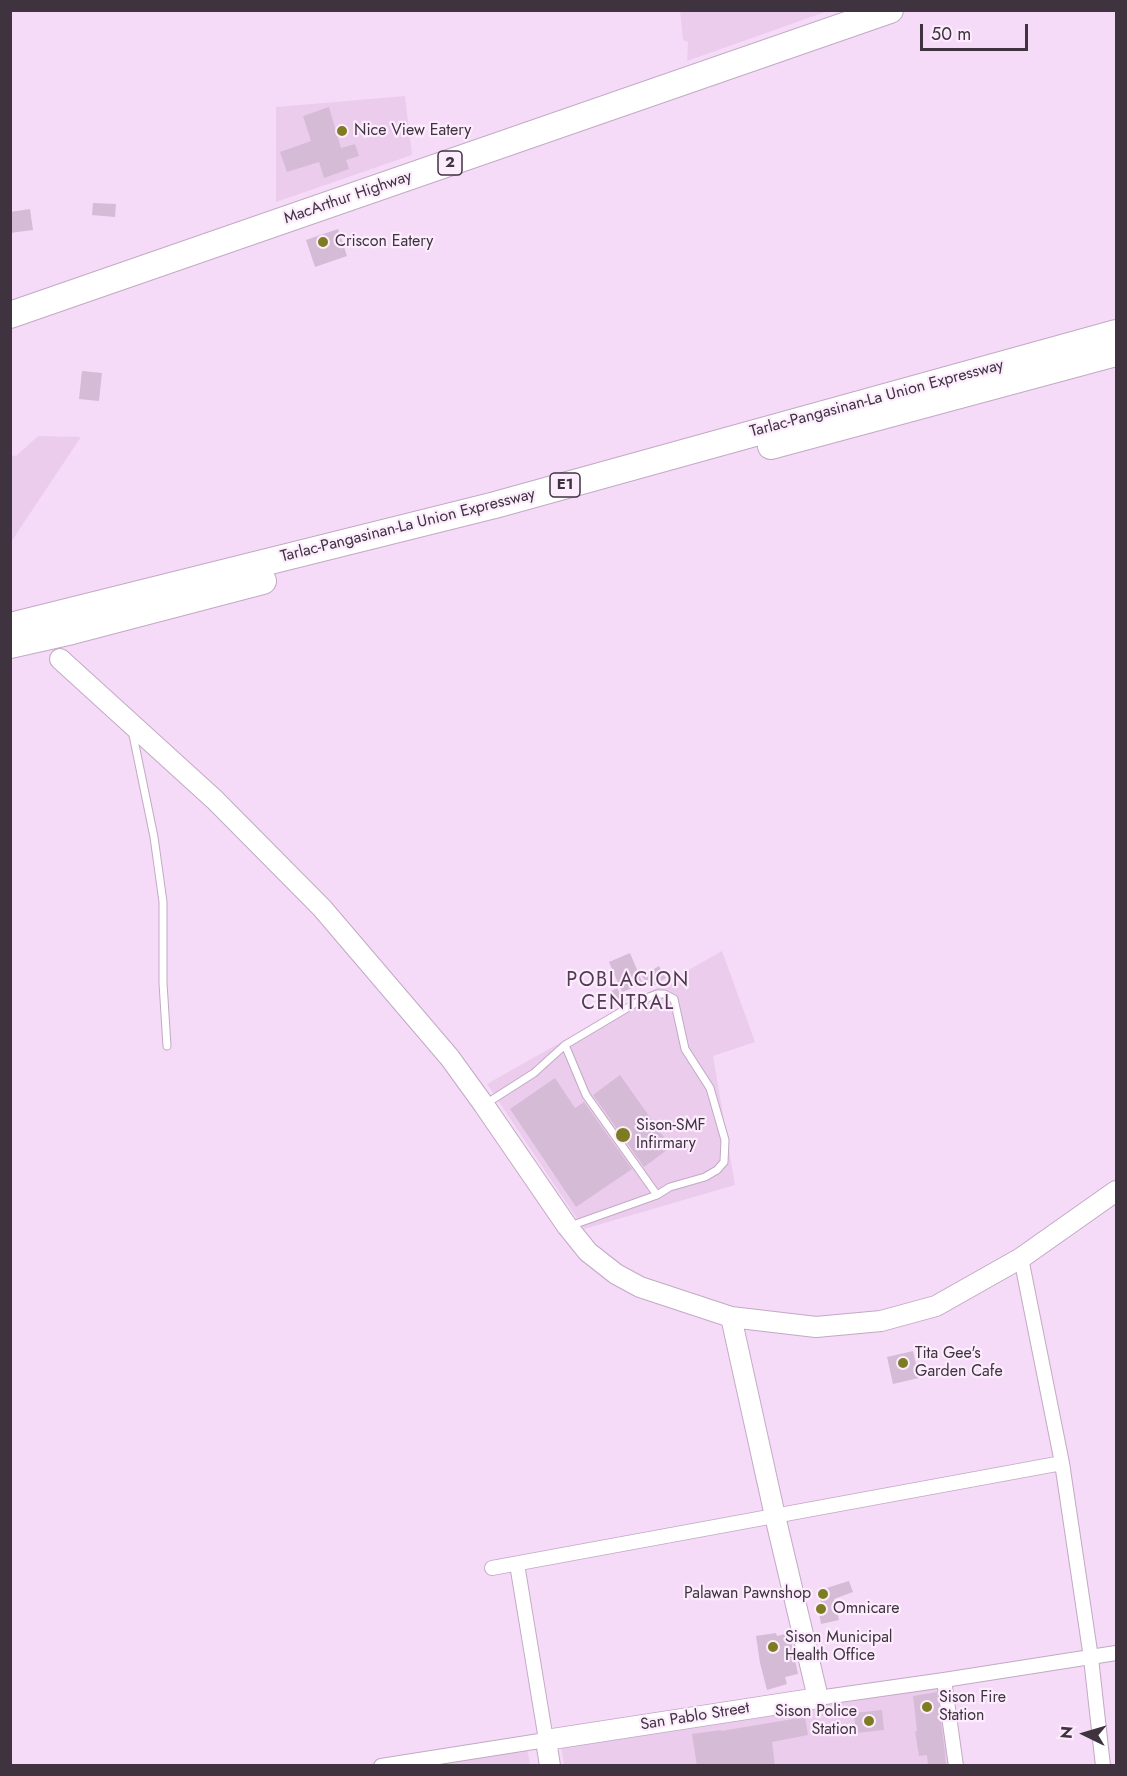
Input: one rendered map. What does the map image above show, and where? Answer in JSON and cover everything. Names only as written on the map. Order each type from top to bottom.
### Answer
[{"type":"highway","name":"MacArthur Highway","points":[[10,315],[876,13]]},
{"type":"highway","name":"Tarlac-Pangasinan-La Union Expressway","points":[[10,626],[495,505],[1116,333]]},
{"type":"highway","name":"Tarlac-Pangasinan-La Union Expressway","points":[[10,645],[72,631],[495,520],[1116,353]]},
{"type":"street","points":[[60,659],[215,800],[322,908],[450,1058],[567,1226],[588,1252],[616,1274],[640,1287],[731,1317],[816,1327],[880,1321],[936,1306],[1021,1258],[1116,1191]]},
{"type":"street","points":[[1021,1258],[1062,1463],[1091,1658],[1104,1766]]},
{"type":"street","points":[[731,1317],[818,1698]]},
{"type":"street","points":[[492,1568],[1062,1463]]},
{"type":"street","points":[[517,1564],[550,1766]]},
{"type":"street","name":"San Pablo Street","points":[[381,1766],[1116,1653]]},
{"type":"street","points":[[944,1680],[956,1766]]},
{"type":"lane","points":[[130,722],[154,837],[163,902],[163,983],[167,1046]]},
{"type":"lane","points":[[484,1105],[534,1073],[565,1045],[639,1001],[657,994],[664,994],[674,999],[684,1049],[710,1088],[725,1140],[724,1162],[717,1170],[705,1177],[670,1187],[657,1195],[567,1226]]},
{"type":"lane","points":[[565,1045],[586,1095],[657,1195]]},
{"type":"shaded area","points":[[680,10],[828,11],[687,61],[688,42],[683,40]]},
{"type":"shaded area","name":"Nice View Eatery","points":[[405,96],[412,155],[276,202],[276,107]]},
{"type":"shaded area","points":[[38,436],[81,437],[11,542],[11,455],[16,456]]},
{"type":"shaded area","name":"Sison-SMF Infirmary","points":[[722,951],[755,1042],[713,1056],[735,1185],[584,1229],[487,1084]]},
{"type":"shaded area","points":[[940,1688],[951,1765],[564,1765],[561,1745]]},
{"type":"shaded area","points":[[527,1746],[530,1765],[387,1766]]},
{"type":"building","points":[[329,107],[341,148],[355,144],[359,156],[346,160],[349,169],[324,178],[319,162],[287,172],[280,152],[311,141],[303,116]]},
{"type":"building","points":[[93,203],[116,204],[115,217],[92,215]]},
{"type":"building","points":[[30,209],[33,230],[10,233],[10,212]]},
{"type":"building","points":[[338,229],[347,256],[315,267],[306,240]]},
{"type":"building","points":[[82,371],[102,373],[99,401],[79,399]]},
{"type":"building","points":[[630,953],[643,984],[622,992],[609,962]]},
{"type":"building","points":[[659,966],[666,978],[650,988],[642,976]]},
{"type":"building","points":[[617,988],[624,1000],[613,1006],[606,994]]},
{"type":"building","points":[[620,1075],[671,1147],[644,1167],[593,1095]]},
{"type":"building","points":[[555,1078],[575,1108],[584,1102],[632,1169],[576,1207],[510,1109]]},
{"type":"building","points":[[913,1351],[919,1378],[893,1384],[887,1357]]},
{"type":"building","points":[[849,1581],[853,1592],[834,1599],[839,1620],[821,1624],[818,1607],[822,1606],[817,1591]]},
{"type":"building","points":[[776,1633],[777,1636],[789,1633],[798,1674],[785,1677],[787,1684],[767,1690],[756,1636]]},
{"type":"building","points":[[937,1692],[946,1766],[928,1766],[927,1755],[919,1756],[913,1696]]},
{"type":"building","name":"Sison Police Station","points":[[882,1710],[884,1730],[856,1733],[854,1713]]},
{"type":"building","points":[[805,1717],[808,1735],[772,1742],[775,1766],[697,1766],[692,1734]]},
{"type":"place","name":"Nice View Eatery","points":[[342,131]]},
{"type":"place","name":"Criscon Eatery","points":[[323,242]]},
{"type":"place","name":"Sison-SMF Infirmary","points":[[623,1135]]},
{"type":"place","name":"Tita Gee's Garden Cafe","points":[[903,1363]]},
{"type":"place","name":"Palawan Pawnshop","points":[[823,1594]]},
{"type":"place","name":"Omnicare","points":[[821,1609]]},
{"type":"place","name":"Sison Municipal Health Office","points":[[773,1647]]},
{"type":"place","name":"Sison Fire Station","points":[[927,1707]]},
{"type":"place","name":"Sison Police Station","points":[[869,1721]]},
{"type":"district","name":"POBLACION CENTRAL","points":[[628,992]]}]
